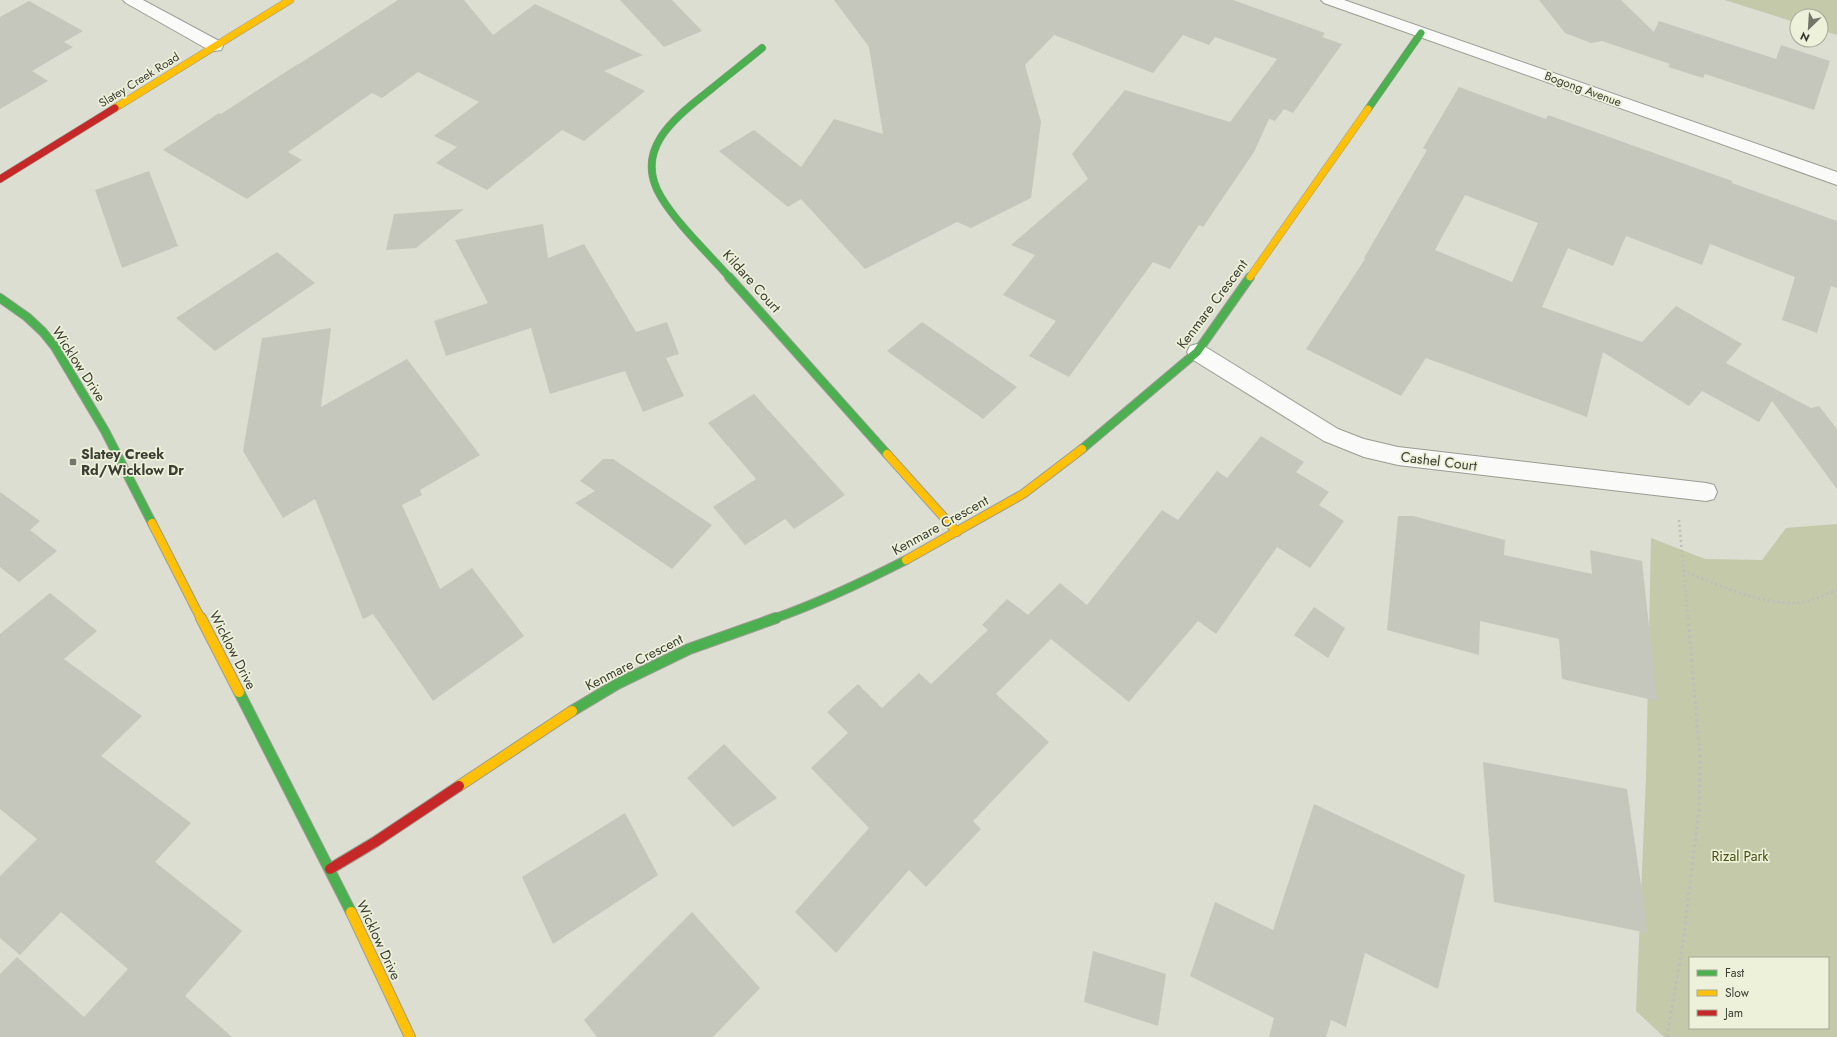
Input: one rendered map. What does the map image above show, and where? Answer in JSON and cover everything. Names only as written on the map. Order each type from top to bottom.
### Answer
[{"type":"street","points":[[131,0],[215,46]]},
{"type":"street","name":"Slatey Creek Road","points":[[0,179],[290,0]]},
{"type":"street","name":"Bogong Avenue","points":[[1329,0],[1837,179]]},
{"type":"street","name":"Kenmare Crescent","points":[[330,869],[375,842],[564,716],[618,684],[690,649],[798,610],[877,575],[957,532],[1023,494],[1059,468],[1197,352],[1421,33]]},
{"type":"street","name":"Kildare Court","points":[[762,48],[678,116],[666,128],[656,142],[651,157],[650,173],[653,186],[669,209],[957,532]]},
{"type":"street","name":"Wicklow Drive","points":[[0,298],[27,317],[43,332],[55,347],[108,438],[330,869],[410,1037]]},
{"type":"street","name":"Cashel Court","points":[[1197,352],[1331,435],[1373,452],[1706,492]]},
{"type":"path","points":[[1667,1037],[1683,942],[1699,809],[1700,758],[1683,571],[1680,555],[1677,489]]},
{"type":"path","points":[[1683,571],[1770,600],[1796,603],[1813,600],[1837,591]]},
{"type":"green space","points":[[1725,0],[1837,0],[1837,35],[1829,32],[1829,8],[1789,8],[1789,20]]},
{"type":"green space","name":"Rizal Park","points":[[1837,524],[1837,1037],[1664,1037],[1636,1011],[1646,778],[1651,538],[1705,559],[1762,560],[1786,528]]},
{"type":"building","points":[[398,0],[464,0],[493,35],[535,4],[643,55],[604,71],[645,91],[584,141],[562,130],[487,190],[436,163],[457,147],[434,136],[479,102],[418,72],[382,98],[372,93],[288,152],[302,160],[247,199],[163,150],[219,113],[221,114]]},
{"type":"building","points":[[620,0],[672,0],[702,31],[664,47]]},
{"type":"building","points":[[834,0],[1233,0],[1325,33],[1322,37],[1342,44],[1293,113],[1284,109],[1275,121],[1269,119],[1254,152],[1203,227],[1199,225],[1170,269],[1153,262],[1069,377],[1029,356],[1056,321],[1003,295],[1035,255],[1011,245],[1088,179],[1072,154],[1125,90],[1230,122],[1277,59],[1215,37],[1209,45],[1183,35],[1153,73],[1054,35],[1025,65],[1041,122],[1031,198],[971,228],[957,222],[865,269],[801,199],[788,207],[719,151],[754,130],[801,167],[834,119],[883,134],[869,47]]},
{"type":"building","points":[[1539,0],[1621,0],[1654,32],[1659,21],[1776,59],[1781,45],[1830,61],[1814,110],[1705,74],[1703,78],[1668,67],[1670,64],[1602,41],[1591,43],[1565,33]]},
{"type":"building","points":[[29,1],[83,31],[64,42],[73,47],[32,71],[48,81],[0,109],[0,17]]},
{"type":"building","points":[[1459,87],[1546,119],[1548,115],[1732,181],[1732,183],[1837,221],[1837,288],[1831,286],[1817,333],[1782,320],[1795,277],[1710,244],[1702,265],[1626,236],[1613,266],[1568,248],[1542,307],[1642,342],[1676,306],[1742,344],[1726,363],[1811,408],[1819,406],[1837,429],[1837,489],[1772,401],[1759,422],[1702,391],[1689,406],[1603,352],[1587,417],[1426,358],[1401,396],[1306,349],[1365,259],[1364,258],[1427,150],[1423,148]],"holes":[[[1465,195],[1538,223],[1512,282],[1435,250]]]},
{"type":"building","points":[[149,171],[178,246],[122,268],[95,190]]},
{"type":"building","points":[[464,209],[416,248],[386,250],[394,214]]},
{"type":"building","points":[[543,224],[548,258],[584,244],[636,332],[667,322],[679,354],[666,358],[684,396],[643,412],[625,371],[550,394],[531,328],[446,356],[434,321],[488,303],[455,240]]},
{"type":"building","points":[[277,252],[315,283],[215,351],[176,318]]},
{"type":"building","points":[[922,322],[1017,387],[983,419],[887,351]]},
{"type":"building","points":[[331,328],[321,407],[407,359],[480,455],[420,490],[422,495],[402,505],[440,589],[472,568],[524,636],[433,701],[373,614],[363,619],[315,499],[283,518],[243,451],[262,338]]},
{"type":"building","points":[[754,394],[845,495],[794,529],[785,519],[745,545],[713,507],[756,479],[708,423]]},
{"type":"building","points":[[1261,436],[1304,462],[1296,472],[1329,492],[1319,505],[1344,521],[1310,568],[1277,547],[1216,634],[1198,621],[1129,702],[1051,639],[996,694],[1049,742],[973,821],[981,829],[926,887],[909,870],[836,953],[795,912],[869,828],[811,768],[848,733],[827,712],[858,684],[882,708],[919,673],[931,684],[988,630],[982,625],[1007,599],[1028,615],[1060,583],[1087,605],[1162,510],[1178,520],[1217,471],[1227,478]]},
{"type":"building","points":[[603,459],[613,459],[712,525],[672,569],[575,503],[595,491],[580,481]]},
{"type":"building","points":[[0,492],[40,521],[30,530],[57,551],[19,582],[0,567]]},
{"type":"building","points":[[1398,516],[1413,516],[1505,540],[1504,555],[1592,574],[1590,550],[1642,561],[1657,701],[1562,679],[1559,639],[1480,621],[1479,655],[1387,630]]},
{"type":"building","points":[[50,593],[97,631],[64,659],[142,716],[101,756],[191,823],[155,862],[242,931],[185,996],[232,1037],[0,1037],[0,974],[17,957],[84,1017],[128,969],[61,912],[20,955],[0,938],[0,876],[37,839],[0,809],[0,634]]},
{"type":"building","points":[[1314,607],[1345,628],[1328,658],[1294,635]]},
{"type":"building","points":[[724,744],[777,798],[733,827],[687,778]]},
{"type":"building","points":[[1483,762],[1627,789],[1648,933],[1494,902]]},
{"type":"building","points":[[1314,804],[1465,875],[1438,989],[1365,953],[1346,1027],[1331,1020],[1326,1037],[1269,1037],[1274,1018],[1190,976],[1215,902],[1273,930]]},
{"type":"building","points":[[625,813],[658,875],[553,944],[522,877]]},
{"type":"building","points":[[692,912],[760,988],[713,1037],[597,1037],[584,1020]]},
{"type":"building","points":[[1093,951],[1166,974],[1158,1026],[1084,1002]]},
{"type":"traffic: fast","points":[[1368,109],[1421,33]]},
{"type":"traffic: fast","points":[[762,48],[678,116],[668,128],[654,150],[651,161],[651,172],[654,183],[669,209],[887,454]]},
{"type":"traffic: fast","points":[[1082,449],[1197,352],[1250,277]]},
{"type":"traffic: fast","points":[[0,298],[27,317],[43,332],[55,347],[105,431],[152,523]]},
{"type":"traffic: fast","points":[[572,711],[617,684],[689,649],[798,610],[877,575],[906,560]]},
{"type":"traffic: fast","points":[[239,692],[351,912]]},
{"type":"traffic: slow","points":[[115,108],[290,0]]},
{"type":"traffic: slow","points":[[1250,277],[1368,109]]},
{"type":"traffic: slow","points":[[906,560],[1023,494],[1082,449]]},
{"type":"traffic: slow","points":[[887,454],[957,532]]},
{"type":"traffic: slow","points":[[152,523],[239,692]]},
{"type":"traffic: slow","points":[[459,786],[572,711]]},
{"type":"traffic: slow","points":[[351,912],[410,1037]]},
{"type":"traffic: jam","points":[[0,179],[115,108]]},
{"type":"traffic: jam","points":[[330,869],[375,842],[459,786]]},
{"type":"place","name":"Slatey Creek Rd/Wicklow Dr","points":[[73,462]]}]
